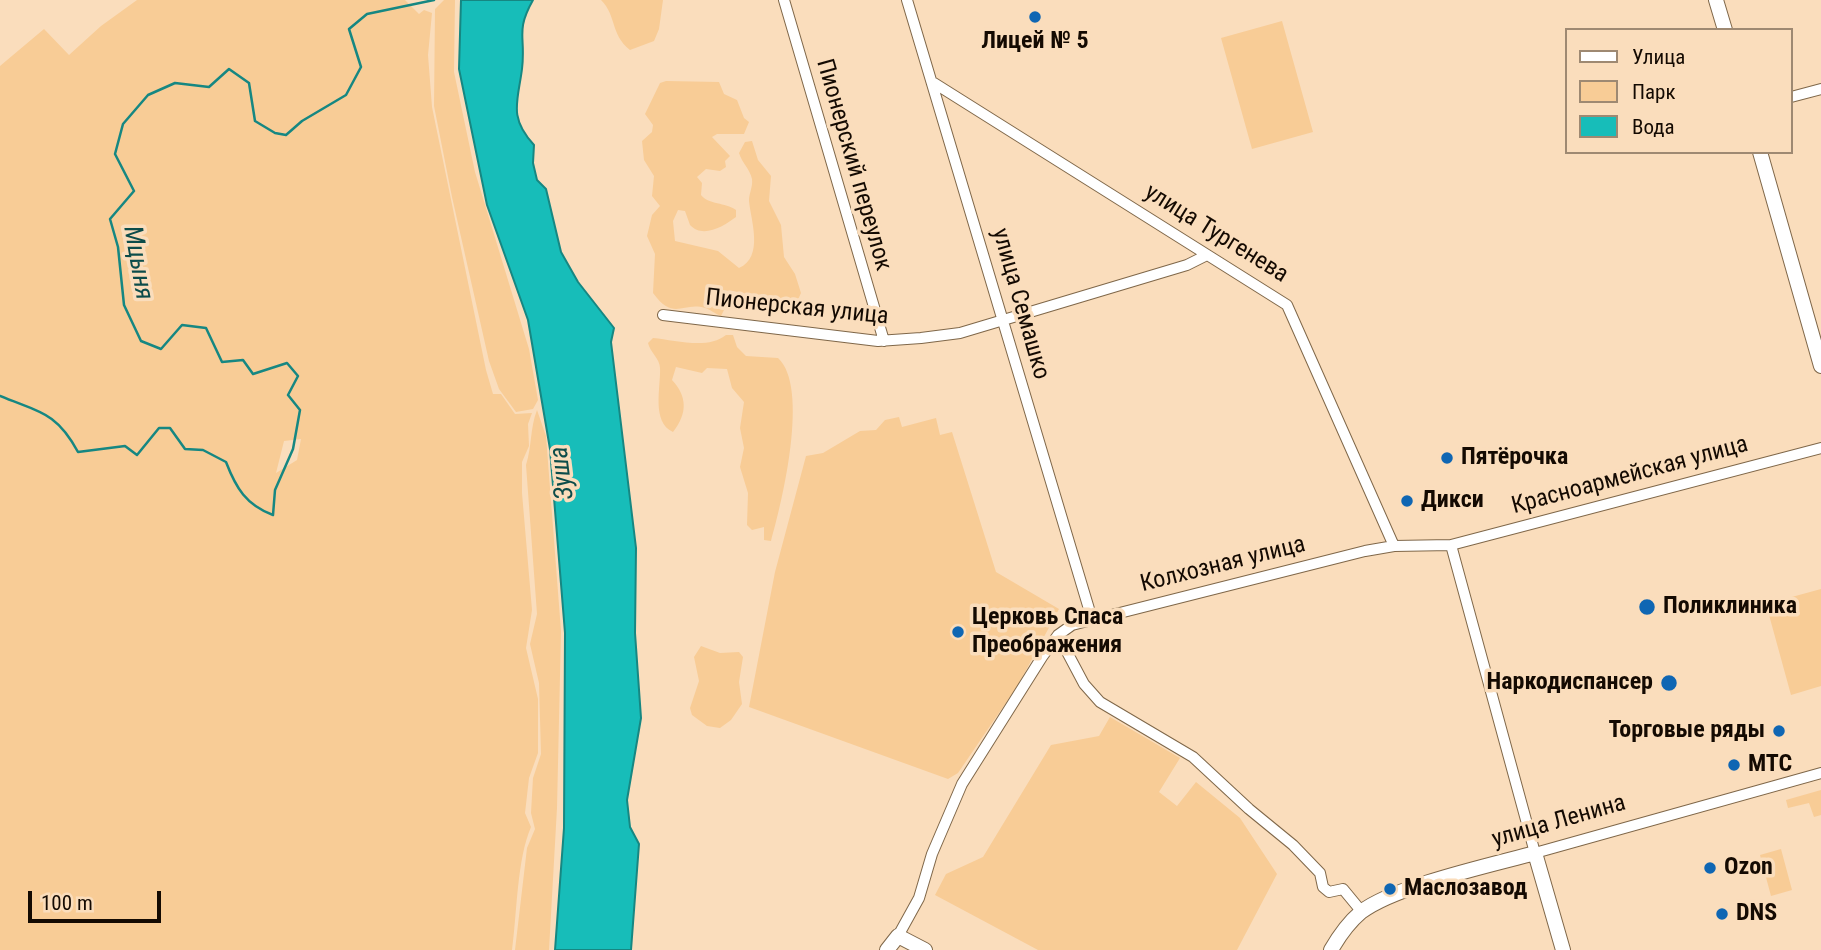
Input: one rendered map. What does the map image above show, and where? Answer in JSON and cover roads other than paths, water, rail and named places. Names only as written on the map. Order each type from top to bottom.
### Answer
[{"type":"main road","points":[[1716,0],[1724,28]]},
{"type":"main road","points":[[1761,154],[1821,366]]},
{"type":"main road","points":[[1535,853],[1563,950]]},
{"type":"main road","name":"улица Ленина","points":[[1331,950],[1346,927],[1362,912],[1397,895],[1535,853]]},
{"type":"main road","points":[[887,950],[898,936],[925,950]]},
{"type":"street","name":"Пионерский переулок","points":[[783,0],[884,341]]},
{"type":"street","name":"улица Семашко","points":[[907,0],[1093,619]]},
{"type":"street","name":"улица Тургенева","points":[[933,83],[1287,305],[1394,546]]},
{"type":"street","points":[[1793,96],[1821,89]]},
{"type":"street","name":"Пионерская улица","points":[[663,315],[884,341],[960,332],[1174,269],[1207,255]]},
{"type":"street","name":"Красноармейская улица","points":[[1451,545],[1821,448]]},
{"type":"street","points":[[1451,545],[1535,853]]},
{"type":"street","name":"Колхозная улица","points":[[1058,635],[1072,625],[1093,619],[1394,546],[1451,545]]},
{"type":"street","points":[[898,936],[919,898],[932,854],[962,784],[1058,635],[1084,684],[1100,702],[1193,757],[1248,809],[1293,845],[1320,873],[1323,887],[1329,892],[1343,889],[1362,912]]},
{"type":"street","name":"улица Ленина","points":[[1535,853],[1821,773]]},
{"type":"water","name":"Зуша","points":[[461,0],[533,0],[523,27],[518,117],[534,145],[533,163],[537,180],[546,189],[561,252],[578,282],[614,328],[611,342],[636,548],[635,633],[641,718],[627,800],[630,827],[639,844],[631,950],[555,950],[564,828],[565,633],[550,449],[528,320],[487,205],[459,69]]},
{"type":"waterway","name":"Мцыня","points":[[0,396],[54,420],[78,452],[125,446],[137,455],[159,428],[170,428],[185,449],[203,450],[226,462],[234,480],[249,501],[273,515],[275,490],[293,449],[300,410],[288,395],[298,376],[287,363],[253,374],[243,360],[222,362],[206,328],[182,325],[161,349],[141,341],[124,305],[118,247],[110,219],[134,191],[115,154],[123,124],[148,95],[175,83],[209,87],[229,69],[249,83],[255,121],[275,133],[286,135],[302,121],[346,95],[361,67],[349,29],[367,14],[434,0]]},
{"type":"place","name":"Лицей № 5","points":[[1035,17]]},
{"type":"place","name":"Пятёрочка","points":[[1447,458]]},
{"type":"place","name":"Дикси","points":[[1407,501]]},
{"type":"place","name":"Поликлиника","points":[[1647,607]]},
{"type":"place","name":"Церковь Спаса Преображения","points":[[958,632]]},
{"type":"place","name":"Наркодиспансер","points":[[1669,683]]},
{"type":"place","name":"Торговые ряды","points":[[1779,731]]},
{"type":"place","name":"МТС","points":[[1734,765]]},
{"type":"place","name":"Ozon","points":[[1710,868]]},
{"type":"place","name":"Маслозавод","points":[[1390,889]]},
{"type":"place","name":"DNS","points":[[1722,914]]}]
